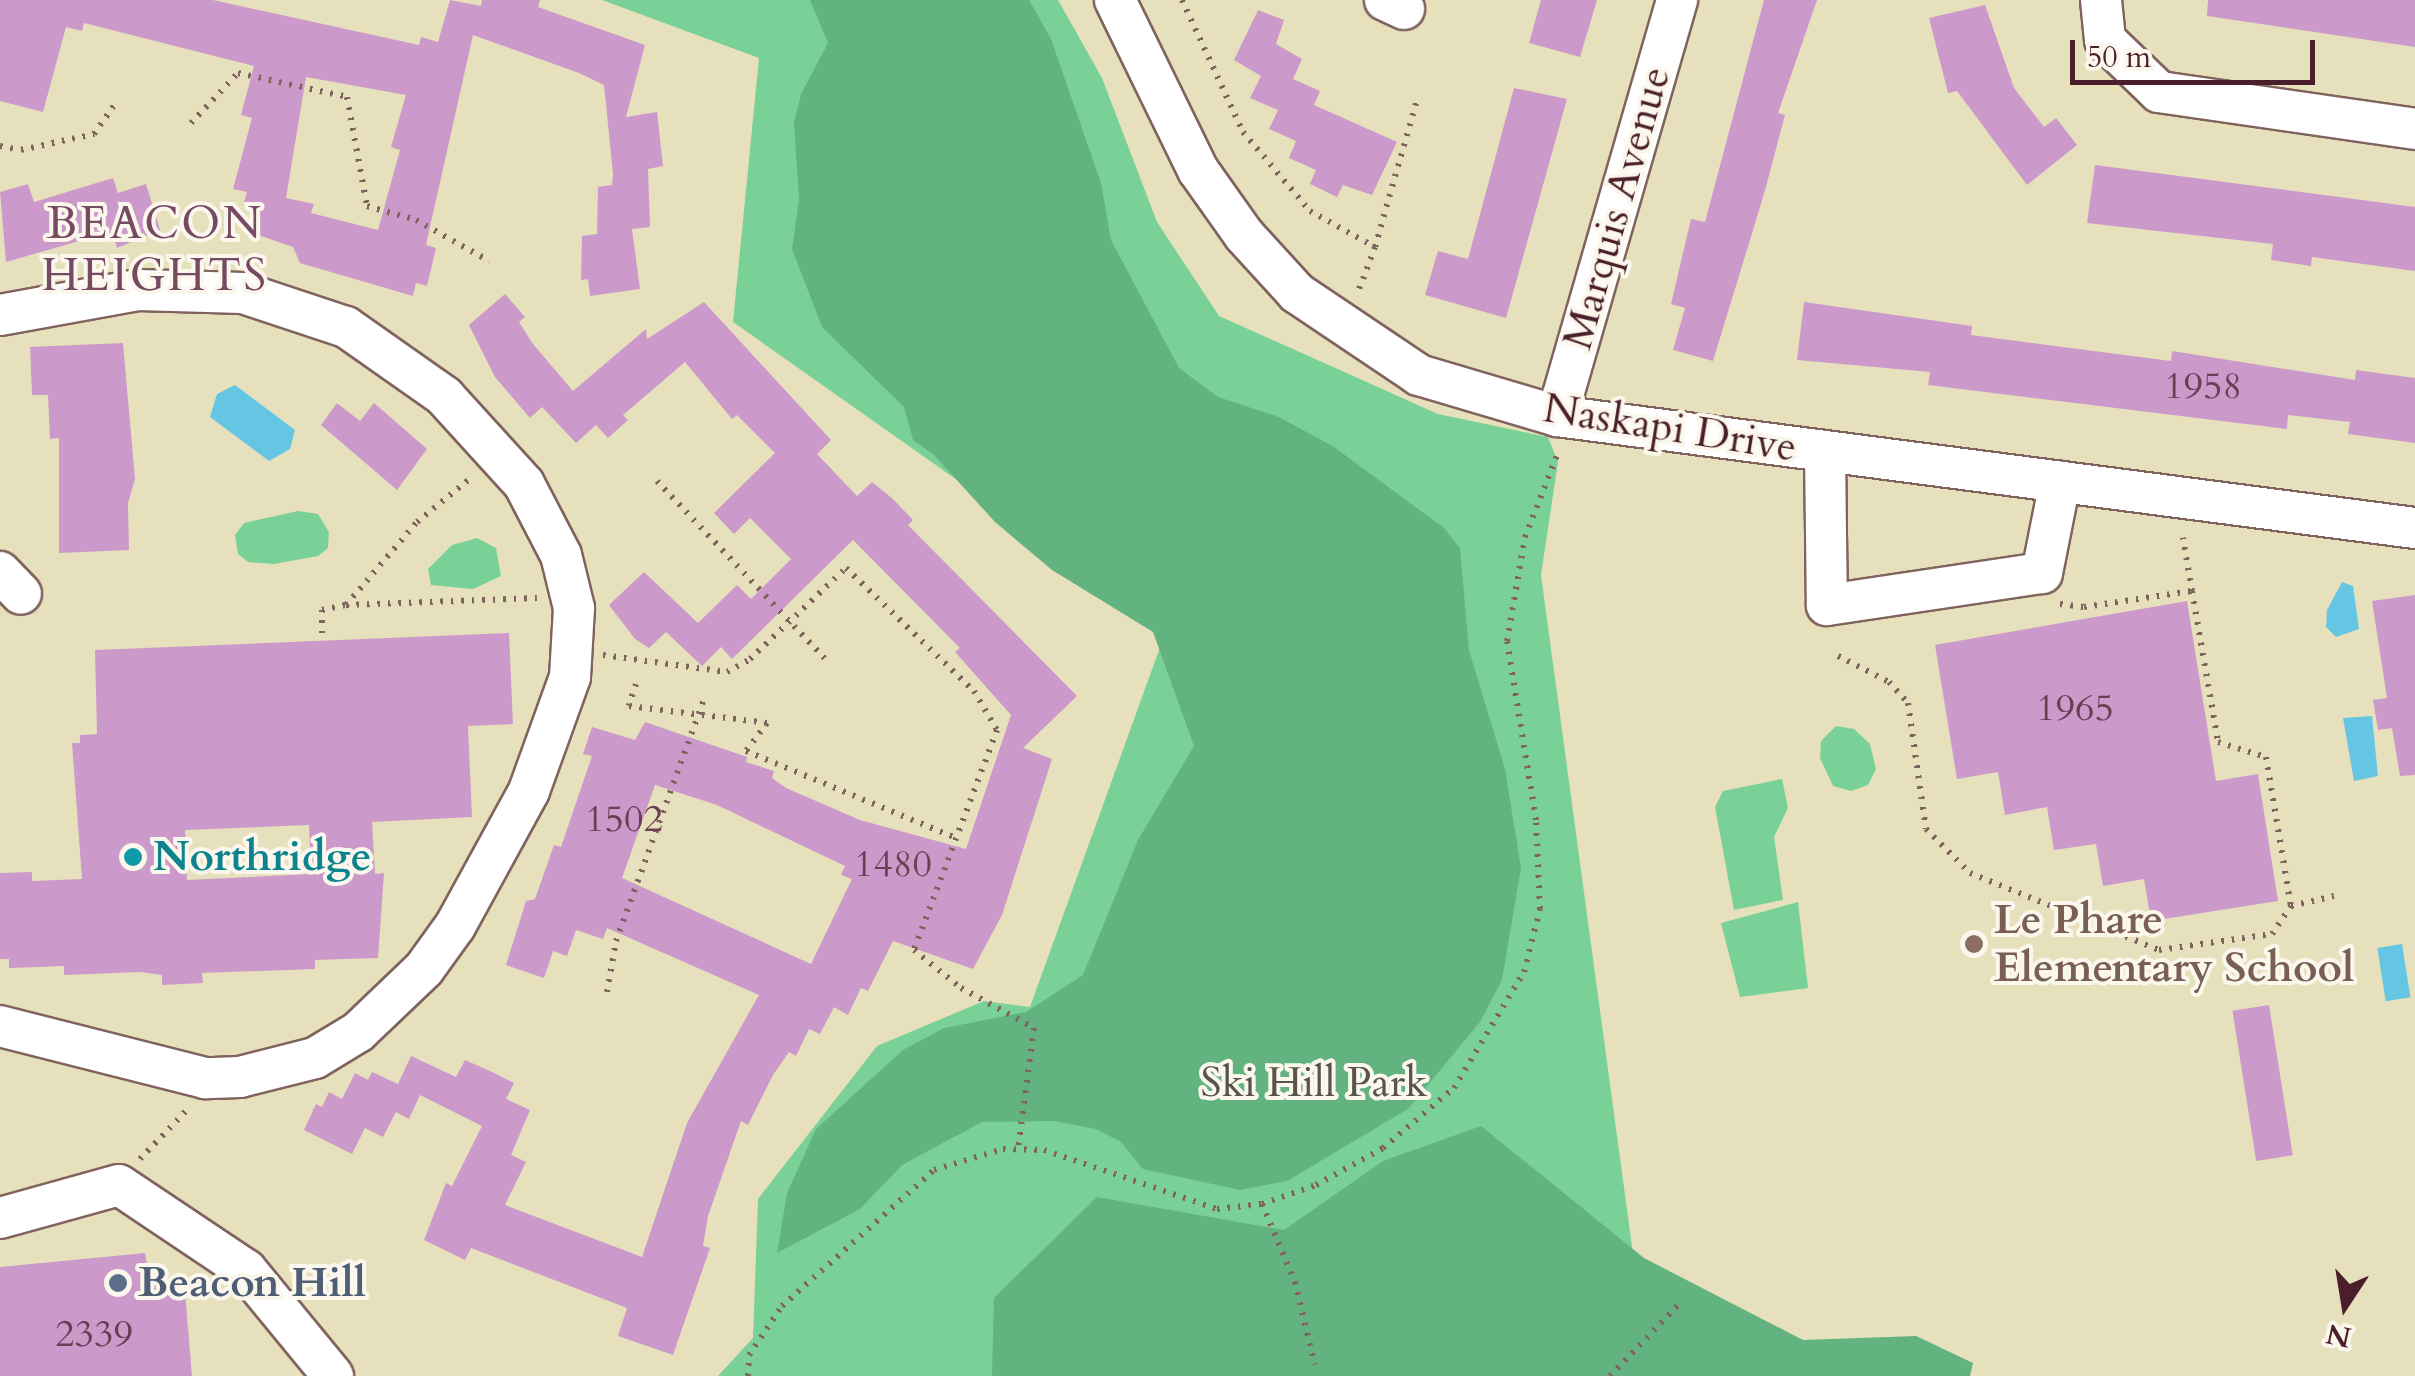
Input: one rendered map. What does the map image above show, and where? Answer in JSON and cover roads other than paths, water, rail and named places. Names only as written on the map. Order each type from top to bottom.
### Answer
[{"type":"street","name":"Naskapi Drive","points":[[1115,0],[1198,170],[1244,235],[1297,293],[1420,375],[1557,435],[1825,452],[2415,528]]},
{"type":"street","name":"Marquis Avenue","points":[[1557,435],[1676,0]]},
{"type":"street","points":[[2101,0],[2105,40],[2159,92],[2415,129]]},
{"type":"street","points":[[0,316],[138,290],[243,293],[346,327],[444,396],[500,454],[524,484],[572,595],[570,677],[529,791],[455,926],[424,968],[358,1032],[315,1058],[240,1078],[205,1078],[0,1026]]},
{"type":"street","points":[[1825,452],[1827,605],[2042,573],[2060,482]]},
{"type":"street","points":[[0,1218],[119,1185],[246,1270],[333,1376]]},
{"type":"water","points":[[235,385],[295,430],[290,449],[269,461],[210,417],[217,394]]},
{"type":"water","points":[[2342,582],[2353,586],[2359,629],[2336,637],[2326,627],[2327,610]]},
{"type":"water","points":[[2372,716],[2378,776],[2354,781],[2343,718]]},
{"type":"water","points":[[2402,944],[2410,997],[2386,1001],[2377,948]]},
{"type":"place","name":"Northridge","points":[[133,857]]},
{"type":"place","name":"Le Phare Elementary School","points":[[1974,944]]},
{"type":"place","name":"Beacon Hill","points":[[118,1283]]},
{"type":"district","name":"BEACON HEIGHTS","points":[[155,250]]},
{"type":"park label","name":"Ski Hill Park","points":[[1314,1083]]}]
